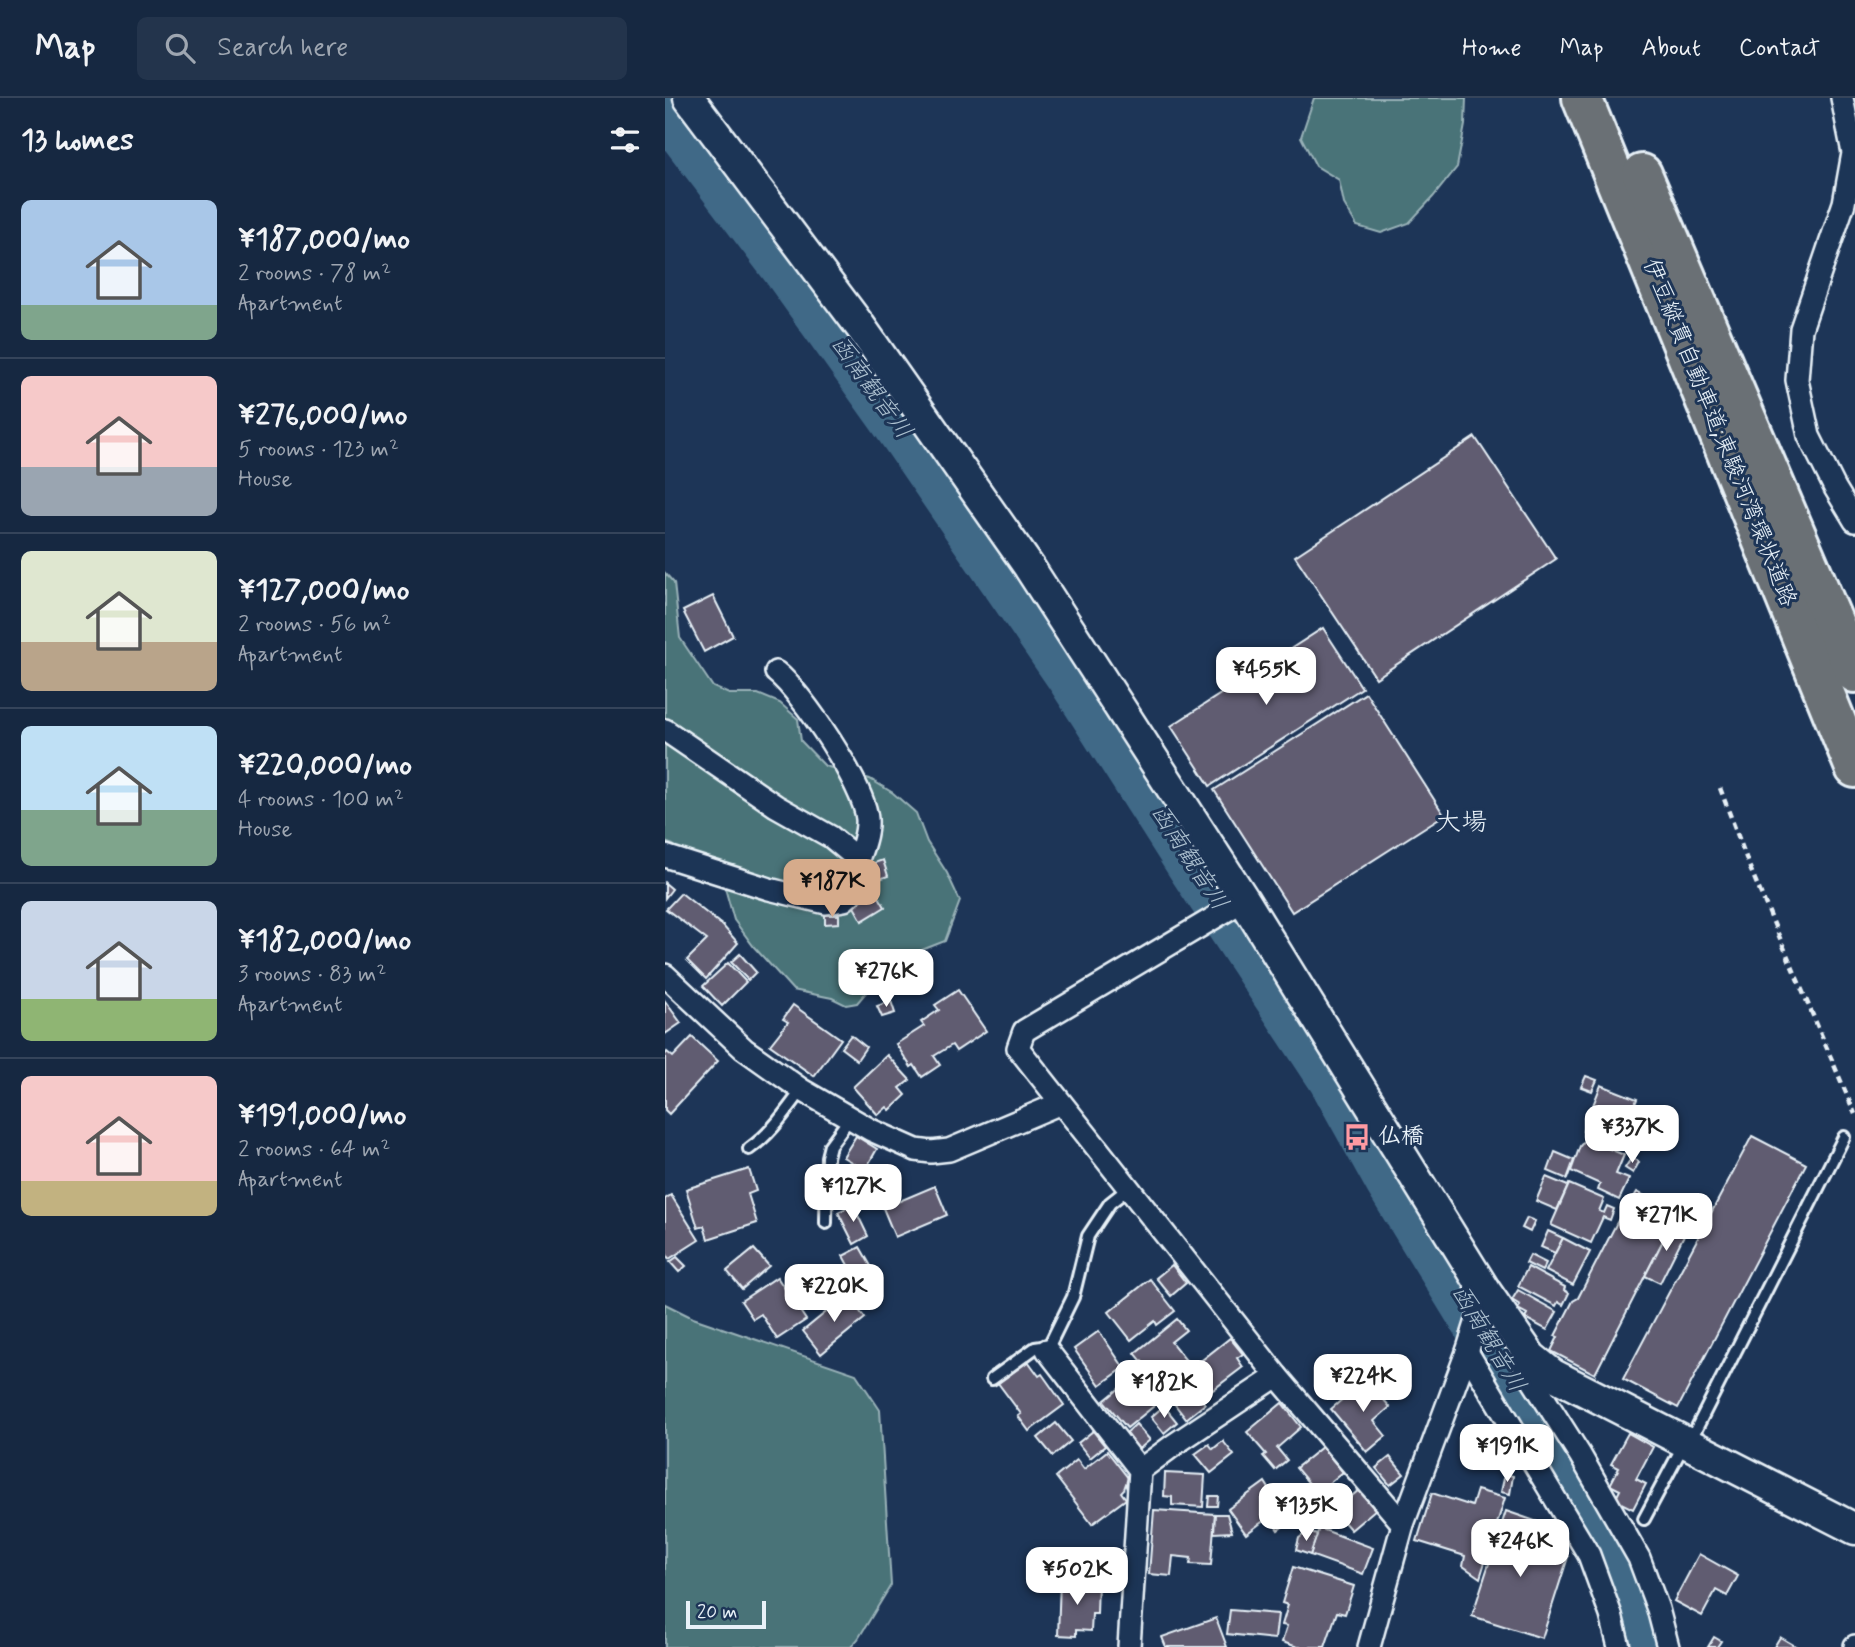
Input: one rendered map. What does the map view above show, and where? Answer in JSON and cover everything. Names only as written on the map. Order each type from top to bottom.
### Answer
[{"type":"highway","name":"伊豆縦貫自動車道;東駿河湾環状道路","points":[[1582,98],[1820,634],[1855,673]]},
{"type":"highway","name":"伊豆縦貫自動車道;東駿河湾環状道路","points":[[1609,98],[1820,634],[1855,768]]},
{"type":"street","points":[[689,98],[860,326],[1029,567],[1244,900],[1486,1292],[1531,1357],[1552,1374],[1855,1529]]},
{"type":"street","points":[[1842,98],[1853,153],[1845,203],[1801,329],[1797,380],[1809,436],[1855,521]]},
{"type":"street","points":[[776,671],[801,696],[840,758],[865,806],[868,822],[857,862]]},
{"type":"street","points":[[665,730],[776,806],[831,837],[855,856],[861,873],[857,888],[844,900],[826,903],[769,889],[665,856]]},
{"type":"street","points":[[1244,900],[1024,1031],[1018,1048],[1277,1376],[1403,1524]]},
{"type":"street","points":[[665,975],[744,1049],[801,1090],[871,1130],[916,1150],[949,1150],[1061,1103]]},
{"type":"street","points":[[1369,1647],[1403,1524],[1467,1352],[1486,1292]]},
{"type":"street","points":[[1047,1350],[1140,1470],[1129,1647]]},
{"type":"street","points":[[1467,1352],[1589,1555],[1611,1615],[1619,1647]]},
{"type":"street","points":[[1531,1357],[1524,1367],[1580,1455],[1639,1558],[1658,1609],[1668,1647]]},
{"type":"street","points":[[1140,1470],[1277,1376]]},
{"type":"lane","points":[[749,1149],[775,1126],[801,1090]]},
{"type":"lane","points":[[826,1223],[827,1157],[831,1144],[850,1118]]},
{"type":"lane","points":[[1644,1519],[1687,1443],[1844,1138]]},
{"type":"lane","points":[[992,1379],[1027,1352],[1042,1347],[1047,1350],[1073,1297],[1088,1236],[1110,1203],[1129,1188]]},
{"type":"path","points":[[1720,788],[1750,868],[1855,1114]]},
{"type":"green space","points":[[1314,98],[1466,98],[1465,125],[1457,167],[1409,223],[1381,233],[1357,226],[1344,204],[1339,180],[1316,166],[1301,137]]},
{"type":"green space","points":[[665,573],[674,583],[680,638],[713,687],[729,694],[758,694],[780,703],[798,719],[801,741],[825,766],[870,779],[893,793],[916,813],[927,842],[947,873],[960,901],[945,941],[922,950],[880,976],[857,1003],[846,1005],[832,998],[793,990],[754,947],[734,920],[725,888],[673,845],[665,842]]},
{"type":"green space","points":[[665,1304],[693,1318],[856,1374],[880,1410],[891,1585],[851,1647],[665,1647]]},
{"type":"building","points":[[1475,437],[1556,559],[1376,678],[1295,556]]},
{"type":"building","points":[[713,596],[733,636],[704,652],[683,611]]},
{"type":"building","points":[[1323,628],[1362,688],[1210,786],[1171,726]]},
{"type":"building","points":[[1366,693],[1444,815],[1292,912],[1214,790]]},
{"type":"building","points":[[883,860],[888,876],[871,882],[865,866]]},
{"type":"building","points":[[665,883],[672,889],[665,898]]},
{"type":"building","points":[[876,892],[885,907],[862,921],[853,905]]},
{"type":"building","points":[[681,893],[723,926],[738,943],[706,979],[687,960],[707,940],[666,909]]},
{"type":"building","points":[[825,915],[839,915],[839,923],[825,924]]},
{"type":"building","points":[[740,954],[756,972],[748,980],[731,962]]},
{"type":"building","points":[[728,963],[746,982],[722,1006],[703,986]]},
{"type":"building","points":[[958,990],[986,1031],[956,1051],[952,1045],[934,1056],[940,1065],[922,1077],[914,1065],[911,1067],[896,1044],[924,1026],[921,1022],[939,1010],[935,1005]]},
{"type":"building","points":[[665,1001],[681,1023],[665,1034]]},
{"type":"building","points":[[891,1001],[895,1013],[882,1017],[877,1006]]},
{"type":"building","points":[[793,1005],[841,1039],[814,1076],[770,1045],[788,1022],[783,1019]]},
{"type":"building","points":[[851,1035],[866,1047],[857,1060],[841,1048]]},
{"type":"building","points":[[692,1037],[718,1061],[669,1114],[665,1110],[665,1055],[667,1052],[673,1057]]},
{"type":"building","points":[[887,1055],[910,1080],[900,1088],[906,1095],[890,1110],[887,1107],[878,1115],[853,1087]]},
{"type":"building","points":[[1586,1076],[1597,1080],[1592,1091],[1581,1087]]},
{"type":"building","points":[[1601,1085],[1637,1099],[1627,1124],[1639,1129],[1631,1150],[1583,1131]]},
{"type":"building","points":[[856,1136],[877,1149],[865,1170],[843,1157]]},
{"type":"building","points":[[1752,1136],[1806,1164],[1678,1408],[1623,1379]]},
{"type":"building","points":[[1586,1139],[1624,1155],[1616,1174],[1629,1179],[1619,1200],[1598,1190],[1600,1184],[1571,1171],[1580,1146]]},
{"type":"building","points":[[1555,1152],[1574,1160],[1567,1179],[1548,1171]]},
{"type":"building","points":[[1632,1157],[1639,1162],[1633,1173],[1625,1168]]},
{"type":"building","points":[[749,1169],[756,1191],[748,1194],[757,1223],[708,1239],[704,1226],[698,1228],[686,1189]]},
{"type":"building","points":[[1546,1177],[1568,1186],[1557,1210],[1536,1201]]},
{"type":"building","points":[[1569,1184],[1604,1199],[1599,1211],[1604,1213],[1607,1206],[1614,1209],[1610,1220],[1603,1217],[1591,1243],[1551,1225]]},
{"type":"building","points":[[935,1186],[947,1215],[895,1237],[883,1208]]},
{"type":"building","points":[[1637,1192],[1650,1199],[1644,1209],[1631,1202]]},
{"type":"building","points":[[671,1195],[699,1240],[669,1259],[665,1252],[665,1199]]},
{"type":"building","points":[[1628,1201],[1672,1223],[1595,1374],[1551,1351],[1558,1337],[1555,1336],[1573,1301],[1578,1298]]},
{"type":"building","points":[[853,1205],[868,1236],[854,1244],[838,1212]]},
{"type":"building","points":[[1527,1218],[1535,1221],[1530,1232],[1522,1228]]},
{"type":"building","points":[[1672,1223],[1687,1229],[1660,1283],[1645,1276]]},
{"type":"building","points":[[1548,1231],[1563,1238],[1555,1253],[1541,1247]]},
{"type":"building","points":[[1563,1238],[1590,1252],[1573,1285],[1546,1271]]},
{"type":"building","points":[[860,1247],[872,1268],[855,1278],[843,1256]]},
{"type":"building","points":[[754,1249],[769,1266],[742,1289],[727,1271]]},
{"type":"building","points":[[1530,1255],[1546,1263],[1542,1271],[1526,1263]]},
{"type":"building","points":[[677,1257],[686,1266],[679,1272],[670,1262]]},
{"type":"building","points":[[1172,1265],[1186,1283],[1171,1296],[1156,1278]]},
{"type":"building","points":[[1528,1267],[1565,1287],[1564,1290],[1569,1293],[1563,1305],[1558,1302],[1556,1306],[1518,1286]]},
{"type":"building","points":[[777,1277],[806,1320],[777,1339],[761,1314],[753,1319],[741,1301]]},
{"type":"building","points":[[1150,1279],[1175,1311],[1157,1325],[1155,1321],[1131,1340],[1109,1312]]},
{"type":"building","points":[[1518,1290],[1557,1312],[1547,1330],[1525,1318],[1527,1314],[1518,1309],[1520,1305],[1512,1300]]},
{"type":"building","points":[[847,1295],[865,1318],[821,1354],[803,1331]]},
{"type":"building","points":[[1177,1319],[1186,1330],[1171,1342],[1189,1364],[1162,1386],[1135,1353]]},
{"type":"building","points":[[1099,1331],[1124,1368],[1100,1385],[1074,1349]]},
{"type":"building","points":[[1230,1338],[1243,1354],[1237,1358],[1243,1367],[1201,1399],[1205,1404],[1186,1419],[1164,1390]]},
{"type":"building","points":[[1028,1361],[1039,1376],[1042,1374],[1064,1405],[1029,1431],[1018,1416],[1021,1414],[998,1383]]},
{"type":"building","points":[[1137,1374],[1160,1401],[1127,1428],[1104,1401]]},
{"type":"building","points":[[1366,1379],[1390,1407],[1374,1421],[1386,1436],[1367,1452],[1331,1409]]},
{"type":"building","points":[[1282,1403],[1301,1427],[1277,1448],[1287,1460],[1275,1470],[1263,1456],[1266,1454],[1247,1432]]},
{"type":"building","points":[[1164,1406],[1177,1422],[1164,1433],[1151,1417]]},
{"type":"building","points":[[1056,1423],[1071,1441],[1053,1456],[1038,1438]]},
{"type":"building","points":[[1136,1424],[1150,1440],[1138,1450],[1125,1434]]},
{"type":"building","points":[[1093,1431],[1105,1446],[1090,1458],[1078,1443]]},
{"type":"building","points":[[1628,1433],[1653,1447],[1636,1479],[1646,1484],[1633,1509],[1615,1500],[1620,1490],[1610,1485],[1619,1468],[1611,1464]]},
{"type":"building","points":[[1223,1441],[1234,1455],[1211,1473],[1195,1454],[1209,1444],[1213,1449]]},
{"type":"building","points":[[1322,1447],[1343,1472],[1317,1493],[1296,1468]]},
{"type":"building","points":[[1107,1451],[1128,1478],[1121,1492],[1126,1499],[1092,1524],[1056,1477],[1077,1460],[1084,1469]]},
{"type":"building","points":[[1390,1457],[1404,1474],[1390,1485],[1376,1468]]},
{"type":"building","points":[[1165,1473],[1205,1475],[1203,1507],[1172,1505],[1172,1497],[1164,1496]]},
{"type":"building","points":[[1505,1474],[1513,1476],[1510,1494],[1501,1492]]},
{"type":"building","points":[[1265,1482],[1272,1493],[1276,1490],[1296,1517],[1278,1530],[1269,1517],[1246,1534],[1228,1509]]},
{"type":"building","points":[[1359,1490],[1376,1509],[1351,1530],[1334,1511]]},
{"type":"building","points":[[1477,1490],[1505,1498],[1480,1578],[1463,1566],[1465,1556],[1417,1541],[1432,1493],[1472,1506]]},
{"type":"building","points":[[1302,1495],[1311,1508],[1301,1515],[1292,1502]]},
{"type":"building","points":[[1209,1496],[1218,1496],[1217,1506],[1208,1506]]},
{"type":"building","points":[[1154,1510],[1215,1514],[1211,1565],[1190,1564],[1191,1558],[1173,1556],[1171,1576],[1149,1574]]},
{"type":"building","points":[[1506,1511],[1541,1523],[1533,1545],[1568,1557],[1542,1638],[1472,1616]]},
{"type":"building","points":[[1215,1514],[1227,1514],[1232,1532],[1214,1533]]},
{"type":"building","points":[[1319,1528],[1373,1548],[1363,1574],[1310,1555]]},
{"type":"building","points":[[1307,1532],[1317,1535],[1310,1555],[1296,1550],[1299,1538]]},
{"type":"building","points":[[1699,1554],[1738,1576],[1727,1596],[1716,1590],[1702,1616],[1674,1601]]},
{"type":"building","points":[[1293,1567],[1354,1586],[1345,1614],[1337,1612],[1325,1647],[1298,1647],[1282,1642],[1287,1626],[1282,1625],[1288,1605],[1282,1603]]},
{"type":"building","points":[[1060,1581],[1098,1582],[1097,1614],[1092,1614],[1091,1631],[1076,1630],[1076,1636],[1058,1635]]},
{"type":"building","points":[[1230,1610],[1278,1614],[1275,1639],[1227,1634]]},
{"type":"building","points":[[1216,1618],[1227,1647],[1166,1647],[1162,1637]]},
{"type":"building","points":[[1714,1637],[1721,1641],[1717,1647],[1708,1647]]},
{"type":"building","points":[[1780,1637],[1797,1647],[1774,1647]]},
{"type":"waterway","name":"函南観音川","points":[[665,109],[785,267],[893,418],[1073,680],[1332,1078],[1389,1181],[1606,1535],[1642,1647]]},
{"type":"place","name":"仏橋","points":[[1357,1137]]},
{"type":"district","name":"大場","points":[[1461,823]]}]
